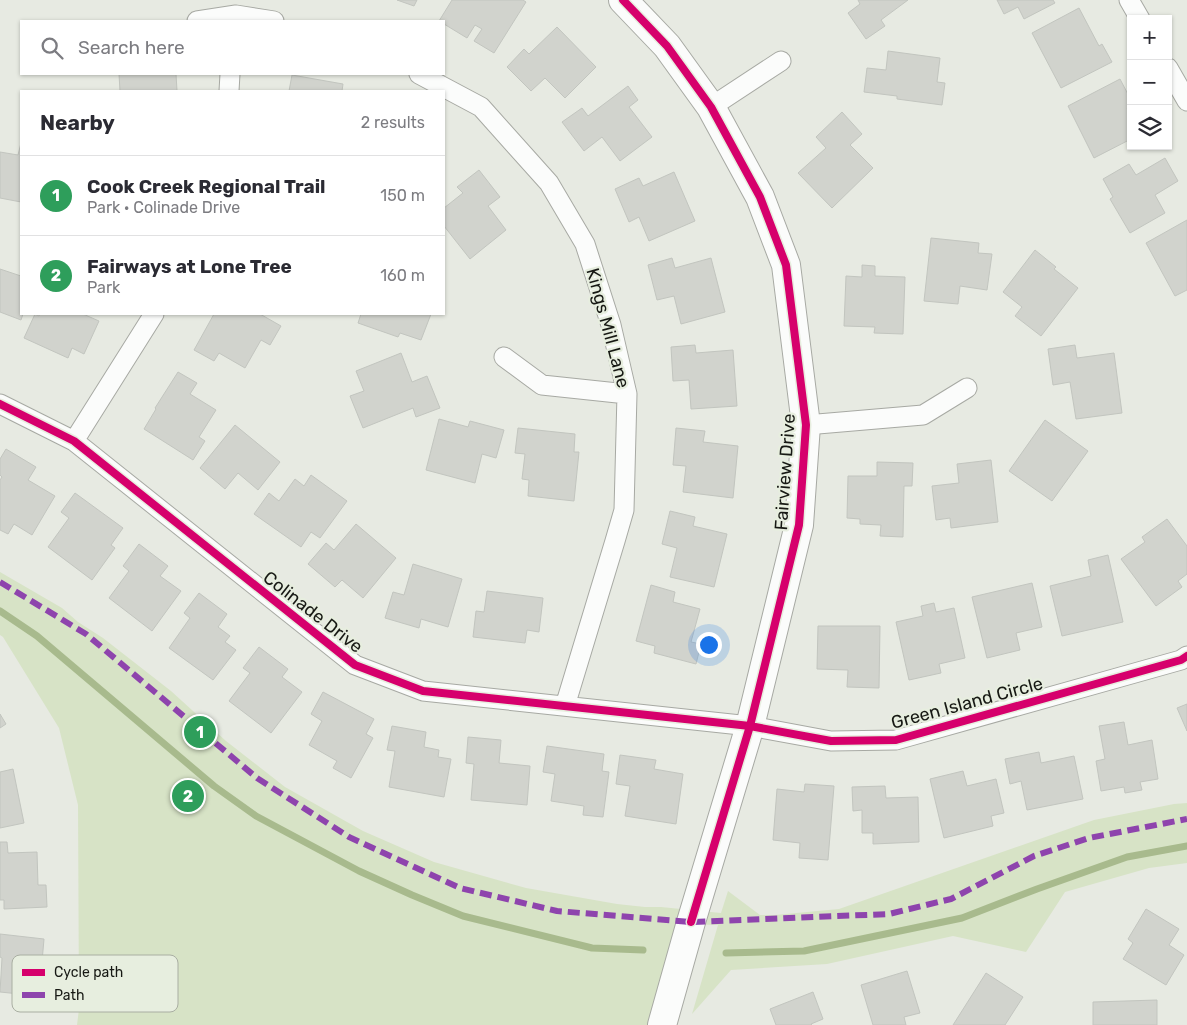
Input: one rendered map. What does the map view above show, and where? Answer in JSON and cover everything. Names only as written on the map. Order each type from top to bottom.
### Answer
[{"type":"street","name":"Fairview Drive","points":[[623,0],[667,46],[711,107],[760,197],[786,265],[806,425],[799,525],[750,726],[662,1025]]},
{"type":"street","points":[[1129,0],[1138,15]]},
{"type":"street","points":[[201,20],[236,12],[270,20]]},
{"type":"street","points":[[711,107],[781,61]]},
{"type":"street","points":[[229,90],[230,75]]},
{"type":"street","name":"Kings Mill Lane","points":[[421,75],[481,107],[549,184],[585,244],[611,325],[627,394],[624,510],[564,706]]},
{"type":"street","points":[[1172,75],[1187,101]]},
{"type":"street","points":[[74,441],[153,315]]},
{"type":"street","points":[[504,357],[542,385],[627,394]]},
{"type":"street","points":[[806,425],[923,415],[967,388]]},
{"type":"street","name":"Colinade Drive","points":[[0,404],[74,441],[355,665],[423,691],[750,726]]},
{"type":"street","name":"Green Island Circle","points":[[750,726],[830,741],[896,740],[1181,660],[1187,656]]},
{"type":"green space","points":[[0,572],[62,608],[78,622],[103,638],[171,691],[226,741],[285,787],[363,831],[434,862],[526,888],[617,904],[721,913],[728,891],[760,915],[839,909],[1094,820],[1187,803],[1187,863],[1149,868],[1065,892],[1026,952],[953,936],[827,964],[731,970],[692,1014],[718,925],[679,924],[649,1025],[77,1025],[79,1012],[178,1012],[178,955],[79,955],[78,805],[59,728],[0,635]]},
{"type":"building","points":[[397,0],[417,0],[414,6]]},
{"type":"building","points":[[452,0],[523,0],[526,2],[494,53],[474,41],[482,29],[475,25],[467,38],[445,25],[445,20],[440,20]]},
{"type":"building","points":[[858,0],[908,0],[881,20],[885,26],[866,39],[848,13],[860,4]]},
{"type":"building","points":[[997,0],[1053,0],[1055,3],[1024,19],[1018,7],[1004,14]]},
{"type":"building","points":[[1079,8],[1099,46],[1102,44],[1112,62],[1061,88],[1032,33]]},
{"type":"building","points":[[557,27],[596,67],[565,98],[545,78],[531,91],[507,67],[524,49],[529,54]]},
{"type":"building","points":[[888,51],[940,58],[937,82],[945,83],[942,105],[864,92],[867,68],[886,70]]},
{"type":"building","points":[[119,75],[176,75],[177,90],[120,90]]},
{"type":"building","points":[[292,75],[343,84],[342,90],[289,90]]},
{"type":"building","points":[[1120,79],[1127,92],[1127,141],[1094,158],[1068,106]]},
{"type":"building","points":[[628,86],[638,100],[629,107],[652,137],[620,161],[602,137],[584,151],[562,122],[582,108],[588,116]]},
{"type":"building","points":[[842,112],[862,134],[850,145],[873,168],[832,208],[798,173],[826,148],[816,137]]},
{"type":"building","points":[[20,147],[20,202],[0,198],[0,152],[18,155]]},
{"type":"building","points":[[1165,158],[1178,181],[1155,195],[1165,213],[1130,233],[1110,199],[1113,197],[1103,179],[1129,164],[1136,175]]},
{"type":"building","points":[[479,170],[500,197],[488,206],[506,230],[470,259],[445,227],[445,207],[463,193],[457,187]]},
{"type":"building","points":[[674,172],[695,221],[649,241],[639,217],[629,222],[615,189],[639,178],[643,186]]},
{"type":"building","points":[[1187,220],[1187,290],[1175,296],[1146,243]]},
{"type":"building","points":[[931,238],[979,243],[978,253],[992,254],[987,290],[960,286],[958,304],[924,301]]},
{"type":"building","points":[[1035,250],[1056,267],[1054,269],[1078,288],[1041,336],[1015,316],[1022,307],[1003,292]]},
{"type":"building","points":[[672,258],[675,268],[711,258],[725,312],[681,324],[674,296],[657,300],[648,265]]},
{"type":"building","points":[[862,265],[875,266],[875,276],[905,277],[903,334],[874,333],[875,327],[844,326],[846,276],[862,277]]},
{"type":"building","points":[[0,269],[20,276],[20,315],[23,315],[21,320],[0,312]]},
{"type":"building","points":[[35,315],[85,315],[99,321],[84,354],[72,348],[68,358],[24,338]]},
{"type":"building","points":[[213,315],[262,315],[281,326],[270,345],[261,340],[245,368],[219,353],[214,361],[194,350]]},
{"type":"building","points":[[361,315],[431,315],[421,340],[400,333],[398,337],[358,323]]},
{"type":"building","points":[[695,345],[696,353],[733,350],[737,406],[691,409],[689,380],[673,381],[671,347]]},
{"type":"building","points":[[1075,345],[1077,358],[1114,353],[1122,413],[1076,419],[1070,382],[1053,385],[1048,349]]},
{"type":"building","points":[[401,353],[412,382],[427,376],[440,408],[416,417],[413,408],[363,428],[350,396],[364,391],[356,371]]},
{"type":"building","points":[[178,372],[197,383],[190,394],[216,410],[199,437],[205,441],[193,460],[144,429]]},
{"type":"building","points":[[439,419],[468,427],[470,421],[504,430],[496,458],[482,454],[475,483],[426,470]]},
{"type":"building","points":[[1045,420],[1088,451],[1052,501],[1009,471]]},
{"type":"building","points":[[235,425],[280,462],[258,490],[238,473],[225,489],[200,468]]},
{"type":"building","points":[[518,428],[575,434],[574,452],[579,452],[574,501],[528,496],[529,480],[522,479],[525,454],[515,453]]},
{"type":"building","points":[[676,428],[705,431],[703,442],[738,446],[733,498],[683,492],[686,466],[673,465]]},
{"type":"building","points":[[6,449],[36,467],[28,480],[55,496],[32,535],[14,524],[8,534],[0,530],[0,480],[2,477],[0,475],[0,459]]},
{"type":"building","points":[[991,460],[998,522],[951,528],[950,518],[936,520],[932,486],[959,483],[957,464]]},
{"type":"building","points":[[877,462],[913,463],[912,486],[904,486],[903,537],[880,536],[881,525],[860,524],[860,519],[847,518],[848,476],[877,476]]},
{"type":"building","points":[[311,475],[347,501],[320,538],[311,532],[301,547],[254,514],[269,493],[279,501],[295,479],[304,486]]},
{"type":"building","points":[[75,493],[123,528],[111,545],[115,548],[92,580],[48,547],[69,518],[61,512]]},
{"type":"building","points":[[670,511],[695,517],[693,526],[727,534],[714,587],[670,577],[677,548],[662,544]]},
{"type":"building","points":[[1167,519],[1187,546],[1187,574],[1178,581],[1182,587],[1156,606],[1121,559],[1145,542],[1142,537]]},
{"type":"building","points":[[356,524],[396,558],[363,598],[342,580],[335,587],[308,564],[326,543],[334,550]]},
{"type":"building","points":[[139,544],[168,566],[160,576],[181,591],[152,631],[109,598],[129,571],[123,566]]},
{"type":"building","points":[[1108,555],[1123,622],[1062,636],[1050,586],[1091,576],[1088,560]]},
{"type":"building","points":[[413,564],[462,579],[448,627],[421,619],[419,628],[385,618],[393,592],[404,595]]},
{"type":"building","points":[[1032,583],[1042,627],[1016,633],[1020,650],[987,658],[972,597]]},
{"type":"building","points":[[651,585],[675,592],[673,602],[700,609],[691,642],[701,644],[696,664],[654,653],[655,646],[636,641]]},
{"type":"building","points":[[487,591],[543,598],[539,632],[527,630],[525,643],[473,637],[476,611],[484,612]]},
{"type":"building","points":[[199,593],[227,614],[218,627],[230,636],[225,642],[236,650],[213,680],[169,648],[190,618],[184,613]]},
{"type":"building","points":[[934,603],[936,612],[954,608],[965,658],[939,664],[941,673],[909,680],[896,622],[923,616],[921,606]]},
{"type":"building","points":[[818,626],[880,626],[879,688],[847,687],[848,670],[817,669]]},
{"type":"building","points":[[259,647],[288,669],[282,677],[302,692],[271,733],[229,701],[250,673],[243,668]]},
{"type":"building","points":[[323,692],[374,719],[366,734],[373,738],[351,778],[333,768],[337,761],[309,745],[322,721],[311,714]]},
{"type":"building","points":[[1187,704],[1187,731],[1177,708]]},
{"type":"building","points":[[0,714],[6,724],[0,728]]},
{"type":"building","points":[[1124,722],[1128,745],[1152,740],[1158,779],[1140,782],[1142,790],[1125,793],[1124,787],[1101,791],[1096,761],[1105,759],[1099,726]]},
{"type":"building","points":[[392,726],[426,732],[424,747],[439,750],[438,757],[451,759],[444,797],[389,787],[395,751],[387,750]]},
{"type":"building","points":[[468,737],[501,740],[499,763],[530,766],[527,805],[471,800],[474,764],[466,763]]},
{"type":"building","points":[[547,746],[604,754],[602,771],[609,772],[603,817],[583,815],[584,806],[551,801],[555,774],[543,772]]},
{"type":"building","points":[[1039,752],[1041,763],[1074,756],[1083,799],[1027,810],[1021,781],[1010,784],[1005,759]]},
{"type":"building","points":[[620,755],[656,760],[654,769],[683,774],[676,824],[625,816],[630,786],[616,784]]},
{"type":"building","points":[[13,769],[24,823],[0,828],[0,772]]},
{"type":"building","points":[[963,771],[967,786],[996,779],[1004,813],[991,816],[993,826],[944,838],[930,779]]},
{"type":"building","points":[[805,784],[834,786],[828,860],[799,858],[800,843],[773,840],[777,789],[804,792]]},
{"type":"building","points":[[885,786],[886,798],[918,797],[919,842],[873,844],[873,833],[862,833],[862,810],[853,811],[852,787]]},
{"type":"building","points":[[0,842],[7,842],[8,853],[37,852],[38,885],[46,885],[47,907],[4,909],[4,900],[0,900]]},
{"type":"building","points":[[1146,909],[1179,929],[1169,945],[1184,955],[1166,985],[1123,959],[1133,943],[1128,939]]},
{"type":"building","points":[[0,934],[44,939],[43,955],[12,955],[12,993],[0,992],[2,958],[0,957]]},
{"type":"building","points":[[907,971],[920,1013],[904,1017],[906,1025],[873,1025],[861,985]]},
{"type":"building","points":[[986,973],[1023,997],[1005,1025],[953,1025]]},
{"type":"building","points":[[813,992],[823,1019],[812,1025],[776,1025],[770,1009]]},
{"type":"building","points":[[1157,1000],[1157,1025],[1093,1025],[1093,1002]]},
{"type":"waterway","points":[[0,611],[37,636],[214,786],[256,816],[359,871],[463,916],[592,948],[643,950]]},
{"type":"waterway","points":[[726,953],[804,951],[962,918],[1127,857],[1187,846]]},
{"type":"marked path","points":[[0,582],[86,634],[257,778],[349,837],[460,888],[557,911],[691,922],[889,914],[951,899],[1034,856],[1089,838],[1187,819]]},
{"type":"cycle path","points":[[623,0],[667,46],[711,107],[760,197],[786,265],[806,425],[799,525],[750,726],[691,922]]},
{"type":"cycle path","points":[[0,404],[74,441],[355,665],[423,691],[750,726],[831,741],[896,740],[1181,660],[1187,656]]},
{"type":"place","name":"Cook Creek Regional Trail","points":[[200,732]]},
{"type":"place","name":"Fairways at Lone Tree","points":[[188,796]]}]
